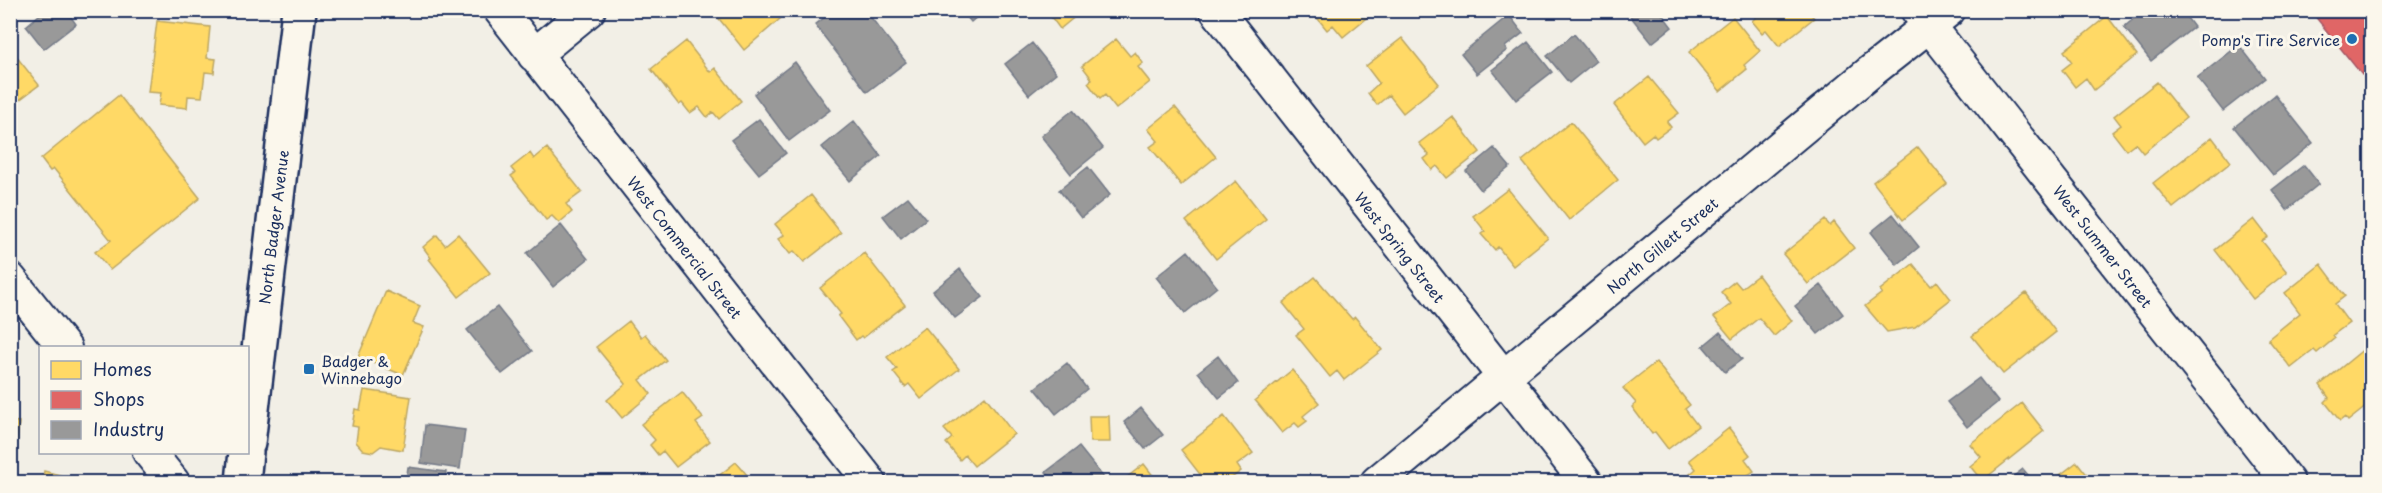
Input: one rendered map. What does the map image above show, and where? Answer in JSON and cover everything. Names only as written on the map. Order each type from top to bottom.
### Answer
[{"type":"main road","name":"North Badger Avenue","points":[[249,435],[299,10]]},
{"type":"main road","points":[[243,483],[246,454]]},
{"type":"street","name":"West Commercial Street","points":[[500,10],[870,483]]},
{"type":"street","points":[[534,55],[589,10]]},
{"type":"street","name":"West Spring Street","points":[[1216,10],[1586,483]]},
{"type":"street","name":"North Gillett Street","points":[[1377,483],[1869,73],[1932,16]]},
{"type":"street","name":"West Summer Street","points":[[1932,16],[2289,483]]},
{"type":"street","points":[[10,279],[21,306],[63,346]]},
{"type":"street","points":[[150,454],[173,483]]},
{"type":"building: Homes","points":[[712,10],[787,10],[788,12],[744,50]]},
{"type":"building: Homes","points":[[1046,10],[1083,10],[1060,29]]},
{"type":"building: Homes","points":[[1320,10],[1376,10],[1343,37],[1333,25],[1327,30],[1314,14]]},
{"type":"building: Homes","points":[[1751,10],[1807,10],[1814,18],[1779,46],[1766,30],[1762,33],[1752,21],[1756,17]]},
{"type":"building: Homes","points":[[2107,16],[2137,55],[2094,90],[2086,78],[2075,87],[2062,70],[2072,62],[2064,51]]},
{"type":"building: Homes","points":[[1733,17],[1760,51],[1744,65],[1747,69],[1720,91],[1689,52]]},
{"type":"building: Homes","points":[[157,21],[210,27],[207,58],[216,59],[214,73],[205,72],[202,97],[188,96],[187,108],[159,105],[161,93],[148,92]]},
{"type":"building: Homes","points":[[1402,38],[1439,84],[1403,113],[1389,95],[1377,105],[1368,93],[1379,83],[1366,66]]},
{"type":"building: Homes","points":[[1116,39],[1130,56],[1135,52],[1143,63],[1138,67],[1150,82],[1116,109],[1105,95],[1100,99],[1088,83],[1092,79],[1082,66]]},
{"type":"building: Homes","points":[[686,41],[710,72],[715,68],[741,101],[719,119],[713,112],[707,117],[699,107],[690,113],[682,103],[679,105],[651,69]]},
{"type":"building: Homes","points":[[12,51],[39,85],[10,107],[10,53]]},
{"type":"building: Homes","points":[[1649,77],[1679,113],[1667,122],[1671,127],[1656,138],[1653,134],[1643,142],[1614,105]]},
{"type":"building: Homes","points":[[2157,82],[2186,118],[2143,153],[2135,143],[2126,150],[2112,132],[2121,125],[2114,116]]},
{"type":"building: Homes","points":[[119,95],[200,198],[110,270],[95,252],[111,240],[54,169],[50,171],[41,159]]},
{"type":"building: Homes","points":[[1175,107],[1216,157],[1181,185],[1150,147],[1158,141],[1148,129]]},
{"type":"building: Homes","points":[[1453,117],[1480,152],[1447,178],[1437,166],[1432,170],[1424,159],[1429,155],[1419,143]]},
{"type":"building: Homes","points":[[1571,122],[1618,180],[1569,220],[1522,161]]},
{"type":"building: Homes","points":[[2212,137],[2231,162],[2173,208],[2153,183]]},
{"type":"building: Homes","points":[[1918,147],[1947,184],[1903,220],[1873,182]]},
{"type":"building: Homes","points":[[547,148],[582,192],[566,204],[572,212],[559,223],[552,216],[546,220],[511,176],[515,173],[511,168],[530,153],[534,159]]},
{"type":"building: Homes","points":[[1236,181],[1266,219],[1216,259],[1186,221]]},
{"type":"building: Homes","points":[[1508,189],[1548,238],[1513,266],[1498,247],[1495,250],[1481,234],[1485,231],[1473,216]]},
{"type":"building: Homes","points":[[811,195],[841,233],[804,262],[794,251],[790,254],[778,239],[784,235],[775,224]]},
{"type":"building: Homes","points":[[2254,219],[2268,237],[2262,241],[2287,272],[2253,299],[2215,250]]},
{"type":"building: Homes","points":[[1825,220],[1830,226],[1834,222],[1854,248],[1808,284],[1783,254]]},
{"type":"building: Homes","points":[[458,234],[490,273],[459,297],[429,259],[431,258],[423,247],[437,235],[445,245]]},
{"type":"building: Homes","points":[[864,253],[905,305],[863,338],[861,336],[856,340],[838,316],[841,314],[820,288]]},
{"type":"building: Homes","points":[[1913,264],[1931,286],[1937,281],[1951,299],[1915,327],[1887,332],[1865,306],[1882,293],[1880,290]]},
{"type":"building: Homes","points":[[2321,264],[2345,296],[2335,304],[2349,323],[2333,335],[2335,338],[2317,353],[2314,350],[2291,368],[2268,339],[2300,313],[2285,293]]},
{"type":"building: Homes","points":[[1758,275],[1792,321],[1774,336],[1759,318],[1732,339],[1714,317],[1731,304],[1721,292],[1735,281],[1741,288]]},
{"type":"building: Homes","points":[[1315,277],[1352,319],[1355,317],[1382,350],[1344,380],[1337,371],[1330,377],[1296,335],[1304,329],[1283,303]]},
{"type":"building: Homes","points":[[386,291],[420,306],[413,323],[424,327],[403,375],[358,357]]},
{"type":"building: Homes","points":[[2026,293],[2056,332],[2003,374],[1972,336]]},
{"type":"building: Homes","points":[[629,321],[641,337],[645,334],[666,360],[640,380],[651,394],[622,418],[607,400],[626,384],[596,347]]},
{"type":"building: Homes","points":[[925,327],[959,369],[921,399],[909,384],[905,387],[893,372],[897,369],[887,357]]},
{"type":"building: Homes","points":[[2370,344],[2372,402],[2348,421],[2345,417],[2340,421],[2325,402],[2329,398],[2320,385]]},
{"type":"building: Homes","points":[[1656,362],[1690,405],[1685,409],[1698,426],[1668,449],[1655,432],[1652,434],[1632,407],[1636,403],[1623,388]]},
{"type":"building: Homes","points":[[1292,370],[1319,403],[1303,416],[1307,421],[1299,427],[1295,423],[1282,433],[1255,400]]},
{"type":"building: Homes","points":[[364,390],[411,397],[403,450],[381,446],[373,452],[363,450],[356,442],[358,427],[352,426],[355,409],[360,410]]},
{"type":"building: Homes","points":[[682,392],[703,418],[696,423],[710,441],[676,467],[663,451],[658,455],[650,445],[655,440],[641,424]]},
{"type":"building: Homes","points":[[985,396],[1014,434],[974,466],[965,455],[960,460],[946,443],[952,438],[944,429]]},
{"type":"building: Homes","points":[[2022,403],[2044,431],[1982,481],[1970,466],[1981,457],[1970,444]]},
{"type":"building: Homes","points":[[1089,416],[1109,416],[1110,442],[1090,442]]},
{"type":"building: Homes","points":[[1224,416],[1253,453],[1237,465],[1241,471],[1226,482],[1206,482],[1181,450]]},
{"type":"building: Homes","points":[[10,421],[19,422],[15,465],[10,464]]},
{"type":"building: Homes","points":[[1729,428],[1750,455],[1745,459],[1754,471],[1748,475],[1754,482],[1698,482],[1690,474],[1696,469],[1689,460]]},
{"type":"building: Homes","points":[[736,462],[753,482],[711,482]]},
{"type":"building: Homes","points":[[2077,462],[2093,482],[2051,482]]},
{"type":"building: Homes","points":[[1144,464],[1158,482],[1122,481]]},
{"type":"building: Homes","points":[[44,471],[60,475],[59,482],[42,482]]},
{"type":"building: Shops","name":"Pomp's Tire Service","points":[[2310,10],[2372,10],[2372,67],[2362,75]]},
{"type":"building: Industry","points":[[45,10],[66,10],[76,24],[44,49],[26,26]]},
{"type":"building: Industry","points":[[170,10],[209,10],[208,17],[169,13]]},
{"type":"building: Industry","points":[[834,10],[865,10],[906,62],[867,92],[815,25]]},
{"type":"building: Industry","points":[[961,10],[985,10],[971,22]]},
{"type":"building: Industry","points":[[1629,10],[1659,10],[1672,27],[1652,43],[1627,12]]},
{"type":"building: Industry","points":[[2144,10],[2181,10],[2194,27],[2151,61],[2124,27]]},
{"type":"building: Industry","points":[[1509,15],[1523,33],[1505,47],[1507,50],[1477,74],[1461,54]]},
{"type":"building: Industry","points":[[1574,34],[1596,61],[1569,83],[1547,56]]},
{"type":"building: Industry","points":[[1528,42],[1552,72],[1516,100],[1492,70]]},
{"type":"building: Industry","points":[[1032,43],[1056,73],[1029,95],[1005,64]]},
{"type":"building: Industry","points":[[2239,45],[2265,78],[2223,111],[2197,78]]},
{"type":"building: Industry","points":[[795,62],[830,110],[789,141],[754,94]]},
{"type":"building: Industry","points":[[2275,95],[2313,143],[2273,175],[2234,127]]},
{"type":"building: Industry","points":[[1073,110],[1103,148],[1071,174],[1041,136]]},
{"type":"building: Industry","points":[[759,119],[786,153],[759,174],[731,140]]},
{"type":"building: Industry","points":[[854,121],[881,156],[850,181],[822,147]]},
{"type":"building: Industry","points":[[1494,148],[1510,167],[1481,190],[1466,171]]},
{"type":"building: Industry","points":[[2304,165],[2319,184],[2287,210],[2272,190]]},
{"type":"building: Industry","points":[[1088,167],[1110,195],[1081,218],[1059,190]]},
{"type":"building: Industry","points":[[908,197],[926,219],[901,239],[883,216]]},
{"type":"building: Industry","points":[[1893,214],[1919,247],[1897,265],[1871,232]]},
{"type":"building: Industry","points":[[561,225],[588,259],[553,287],[527,253]]},
{"type":"building: Industry","points":[[1188,251],[1217,287],[1185,313],[1156,277]]},
{"type":"building: Industry","points":[[960,269],[983,297],[955,318],[933,291]]},
{"type":"building: Industry","points":[[1821,285],[1843,314],[1818,334],[1795,306]]},
{"type":"building: Industry","points":[[497,307],[532,351],[502,374],[467,330]]},
{"type":"building: Industry","points":[[1720,332],[1742,359],[1725,372],[1703,346]]},
{"type":"building: Industry","points":[[1218,356],[1238,383],[1219,398],[1198,372]]},
{"type":"building: Industry","points":[[1067,363],[1087,389],[1056,414],[1035,388]]},
{"type":"building: Industry","points":[[1979,378],[1998,402],[1967,427],[1947,402]]},
{"type":"building: Industry","points":[[1141,408],[1163,435],[1145,449],[1124,422]]},
{"type":"building: Industry","points":[[425,425],[465,430],[460,469],[421,463]]},
{"type":"building: Industry","points":[[1079,447],[1104,478],[1098,482],[1054,482],[1046,472]]},
{"type":"building: Industry","points":[[408,467],[446,472],[445,482],[406,482]]},
{"type":"building: Industry","points":[[2023,469],[2034,482],[2006,482]]},
{"type":"place","name":"Pomp's Tire Service","points":[[2352,39]]},
{"type":"place","name":"Badger & Winnebago","points":[[309,369]]}]
